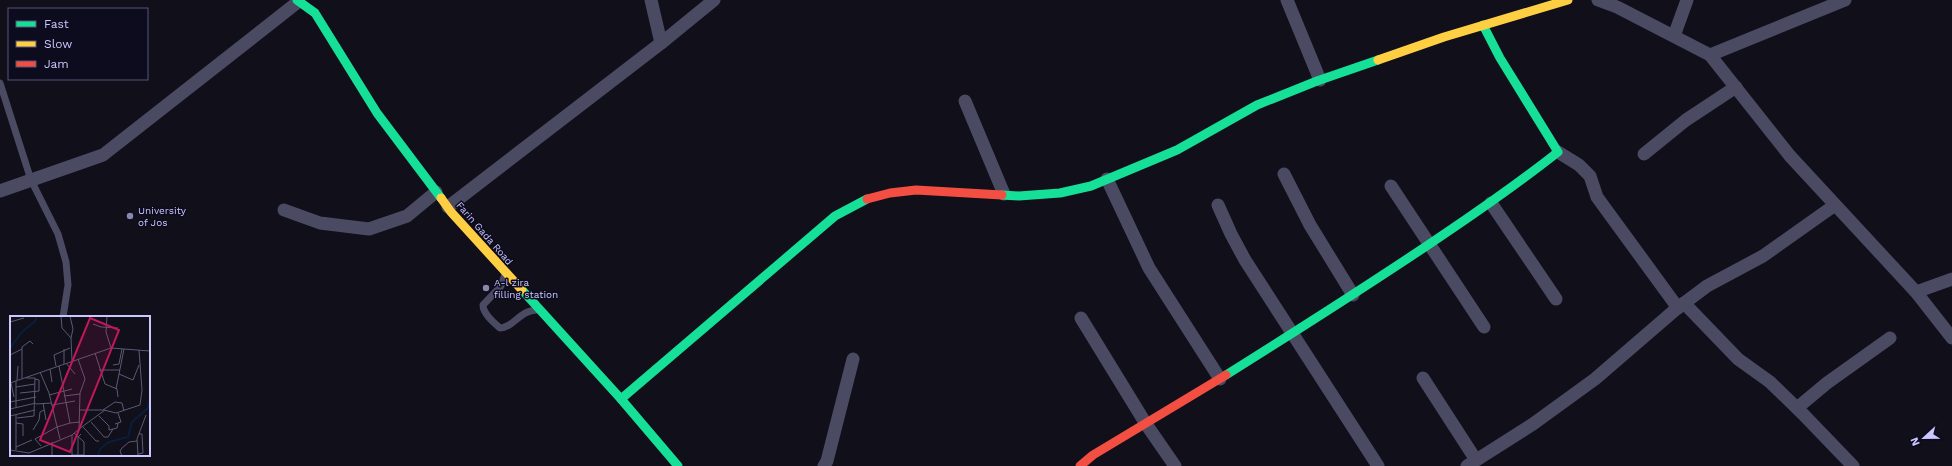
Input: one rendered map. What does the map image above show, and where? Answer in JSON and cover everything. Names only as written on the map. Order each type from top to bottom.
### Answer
[{"type":"street","points":[[650,0],[662,43]]},
{"type":"street","points":[[448,207],[662,43],[714,0]]},
{"type":"street","points":[[1287,0],[1320,80]]},
{"type":"street","points":[[621,398],[835,216],[862,200],[890,193],[916,190],[1018,196],[1060,193],[1091,186],[1177,150],[1257,105],[1320,80],[1483,25],[1568,0]]},
{"type":"street","points":[[1598,0],[1710,55],[1790,156],[1916,292],[1952,338]]},
{"type":"street","points":[[1674,36],[1687,0]]},
{"type":"street","points":[[1710,55],[1845,0]]},
{"type":"street","points":[[0,191],[103,155],[298,1]]},
{"type":"street","name":"Farin Gada Road","points":[[298,1],[314,13],[377,113],[448,207],[505,272],[621,398],[678,466]]},
{"type":"street","points":[[1483,25],[1500,58],[1558,152],[1579,165],[1590,176],[1597,197],[1681,306],[1738,359],[1770,382],[1853,466]]},
{"type":"street","points":[[1644,154],[1686,120],[1736,87]]},
{"type":"street","points":[[965,101],[1004,194]]},
{"type":"street","points":[[1080,466],[1093,455],[1220,380],[1353,295],[1521,182],[1558,152]]},
{"type":"street","points":[[1284,174],[1314,231],[1353,295]]},
{"type":"street","points":[[1107,179],[1149,268],[1220,380]]},
{"type":"street","points":[[1391,186],[1484,328]]},
{"type":"street","points":[[284,210],[320,223],[369,229],[407,216],[436,192]]},
{"type":"street","points":[[1490,202],[1556,300]]},
{"type":"street","points":[[1218,205],[1245,260],[1378,466]]},
{"type":"street","points":[[1423,378],[1472,463],[1533,424],[1595,379],[1681,306],[1707,286],[1763,256],[1835,205]]},
{"type":"street","points":[[1916,292],[1952,279]]},
{"type":"street","points":[[1081,318],[1146,424],[1175,466]]},
{"type":"street","points":[[1797,408],[1827,383],[1890,338]]},
{"type":"street","points":[[824,466],[827,461],[853,359]]},
{"type":"lane","points":[[0,83],[31,180],[58,234],[66,262],[68,285],[63,316]]},
{"type":"lane","points":[[505,272],[504,282],[482,305],[483,310],[496,325],[500,328],[505,328],[522,314],[531,310],[540,310]]},
{"type":"traffic: fast","points":[[297,0],[315,13],[377,113],[441,198]]},
{"type":"traffic: fast","points":[[1226,375],[1351,296],[1442,236],[1476,213],[1558,152],[1500,58],[1483,25]]},
{"type":"traffic: fast","points":[[1002,195],[1019,196],[1060,193],[1091,186],[1177,150],[1257,105],[1317,81],[1378,60]]},
{"type":"traffic: fast","points":[[621,399],[835,216],[867,199]]},
{"type":"traffic: fast","points":[[522,290],[621,399],[678,466]]},
{"type":"traffic: slow","points":[[1378,60],[1444,37],[1568,0]]},
{"type":"traffic: slow","points":[[441,198],[451,212],[522,290]]},
{"type":"traffic: jam","points":[[867,199],[890,193],[916,190],[1002,195]]},
{"type":"traffic: jam","points":[[1080,466],[1093,455],[1226,375]]},
{"type":"place","name":"University of Jos","points":[[130,216]]},
{"type":"place","name":"A-l zira filling station","points":[[486,288]]}]
